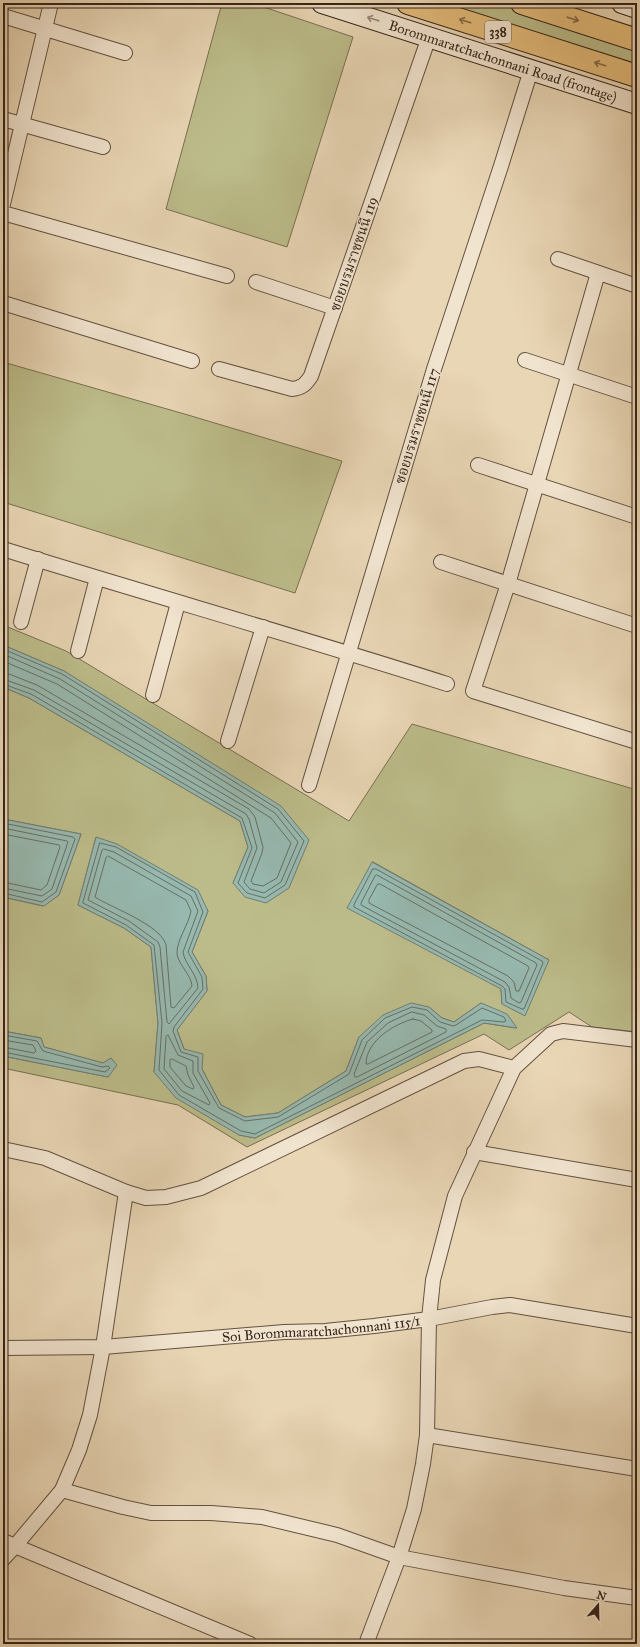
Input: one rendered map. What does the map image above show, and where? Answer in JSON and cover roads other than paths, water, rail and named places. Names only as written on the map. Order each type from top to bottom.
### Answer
[{"type":"highway","points":[[392,3],[440,14]]},
{"type":"highway","name":"338","points":[[408,3],[637,76]]},
{"type":"highway","points":[[522,3],[637,40]]},
{"type":"main road","name":"Borommaratchachonnani Road (frontage)","points":[[322,3],[637,104]]},
{"type":"main road","points":[[622,3],[637,8]]},
{"type":"street","points":[[3,204],[51,3]]},
{"type":"street","points":[[3,16],[125,53]]},
{"type":"street","name":"ซอยบรมราชชนนี 119","points":[[220,369],[292,389],[305,385],[311,376],[429,37]]},
{"type":"street","name":"ซอยบรมราชชนนี 117","points":[[309,785],[434,369],[531,70]]},
{"type":"street","points":[[3,119],[103,147]]},
{"type":"street","points":[[3,213],[227,276]]},
{"type":"street","points":[[558,259],[637,286]]},
{"type":"street","points":[[598,273],[508,584],[473,691],[637,742]]},
{"type":"street","points":[[256,282],[335,308]]},
{"type":"street","points":[[3,303],[192,361]]},
{"type":"street","points":[[525,360],[637,397]]},
{"type":"street","points":[[478,465],[637,517]]},
{"type":"street","points":[[3,549],[178,603],[349,652],[447,684]]},
{"type":"street","points":[[21,622],[38,560]]},
{"type":"street","points":[[441,562],[637,626]]},
{"type":"street","points":[[78,651],[97,578]]},
{"type":"street","points":[[153,694],[178,603]]},
{"type":"street","points":[[228,741],[263,627]]},
{"type":"street","points":[[366,1644],[399,1557],[414,1509],[427,1435],[429,1319],[433,1280],[455,1196],[474,1152],[514,1068],[551,1034],[563,1030],[637,1040]]},
{"type":"street","points":[[3,1149],[45,1158],[126,1192],[146,1198],[166,1197],[201,1188],[464,1061],[479,1059],[514,1068]]},
{"type":"street","points":[[474,1152],[637,1180]]},
{"type":"street","points":[[3,1559],[9,1544],[62,1490],[79,1450],[90,1415],[103,1347],[126,1192]]},
{"type":"street","name":"Soi Borommaratchachonnani 115/1","points":[[3,1348],[103,1347],[284,1332],[324,1331],[429,1319],[492,1307],[514,1305],[637,1326]]},
{"type":"street","points":[[427,1435],[637,1469]]},
{"type":"street","points":[[62,1490],[123,1508],[151,1512],[211,1513],[262,1517],[337,1535],[399,1557],[564,1588],[637,1598]]},
{"type":"street","points":[[9,1544],[250,1644]]},
{"type":"water","points":[[3,645],[64,671],[281,806],[309,840],[289,888],[266,903],[245,897],[233,883],[248,847],[240,821],[29,698],[3,687]]},
{"type":"water","points":[[3,819],[81,834],[59,895],[44,906],[3,897]]},
{"type":"water","points":[[96,837],[117,844],[198,890],[208,911],[192,952],[206,976],[207,991],[177,1030],[184,1049],[203,1054],[202,1069],[221,1105],[245,1117],[278,1113],[346,1071],[359,1037],[383,1015],[411,1003],[429,1007],[442,1018],[454,1022],[481,1003],[507,1014],[517,1028],[484,1023],[255,1138],[239,1135],[176,1098],[154,1072],[158,1023],[151,947],[124,928],[78,905]]},
{"type":"water","points":[[372,862],[549,960],[525,1016],[502,1004],[501,989],[347,908]]},
{"type":"water","points":[[3,1031],[41,1038],[44,1047],[103,1063],[111,1058],[117,1065],[108,1077],[3,1056]]}]
